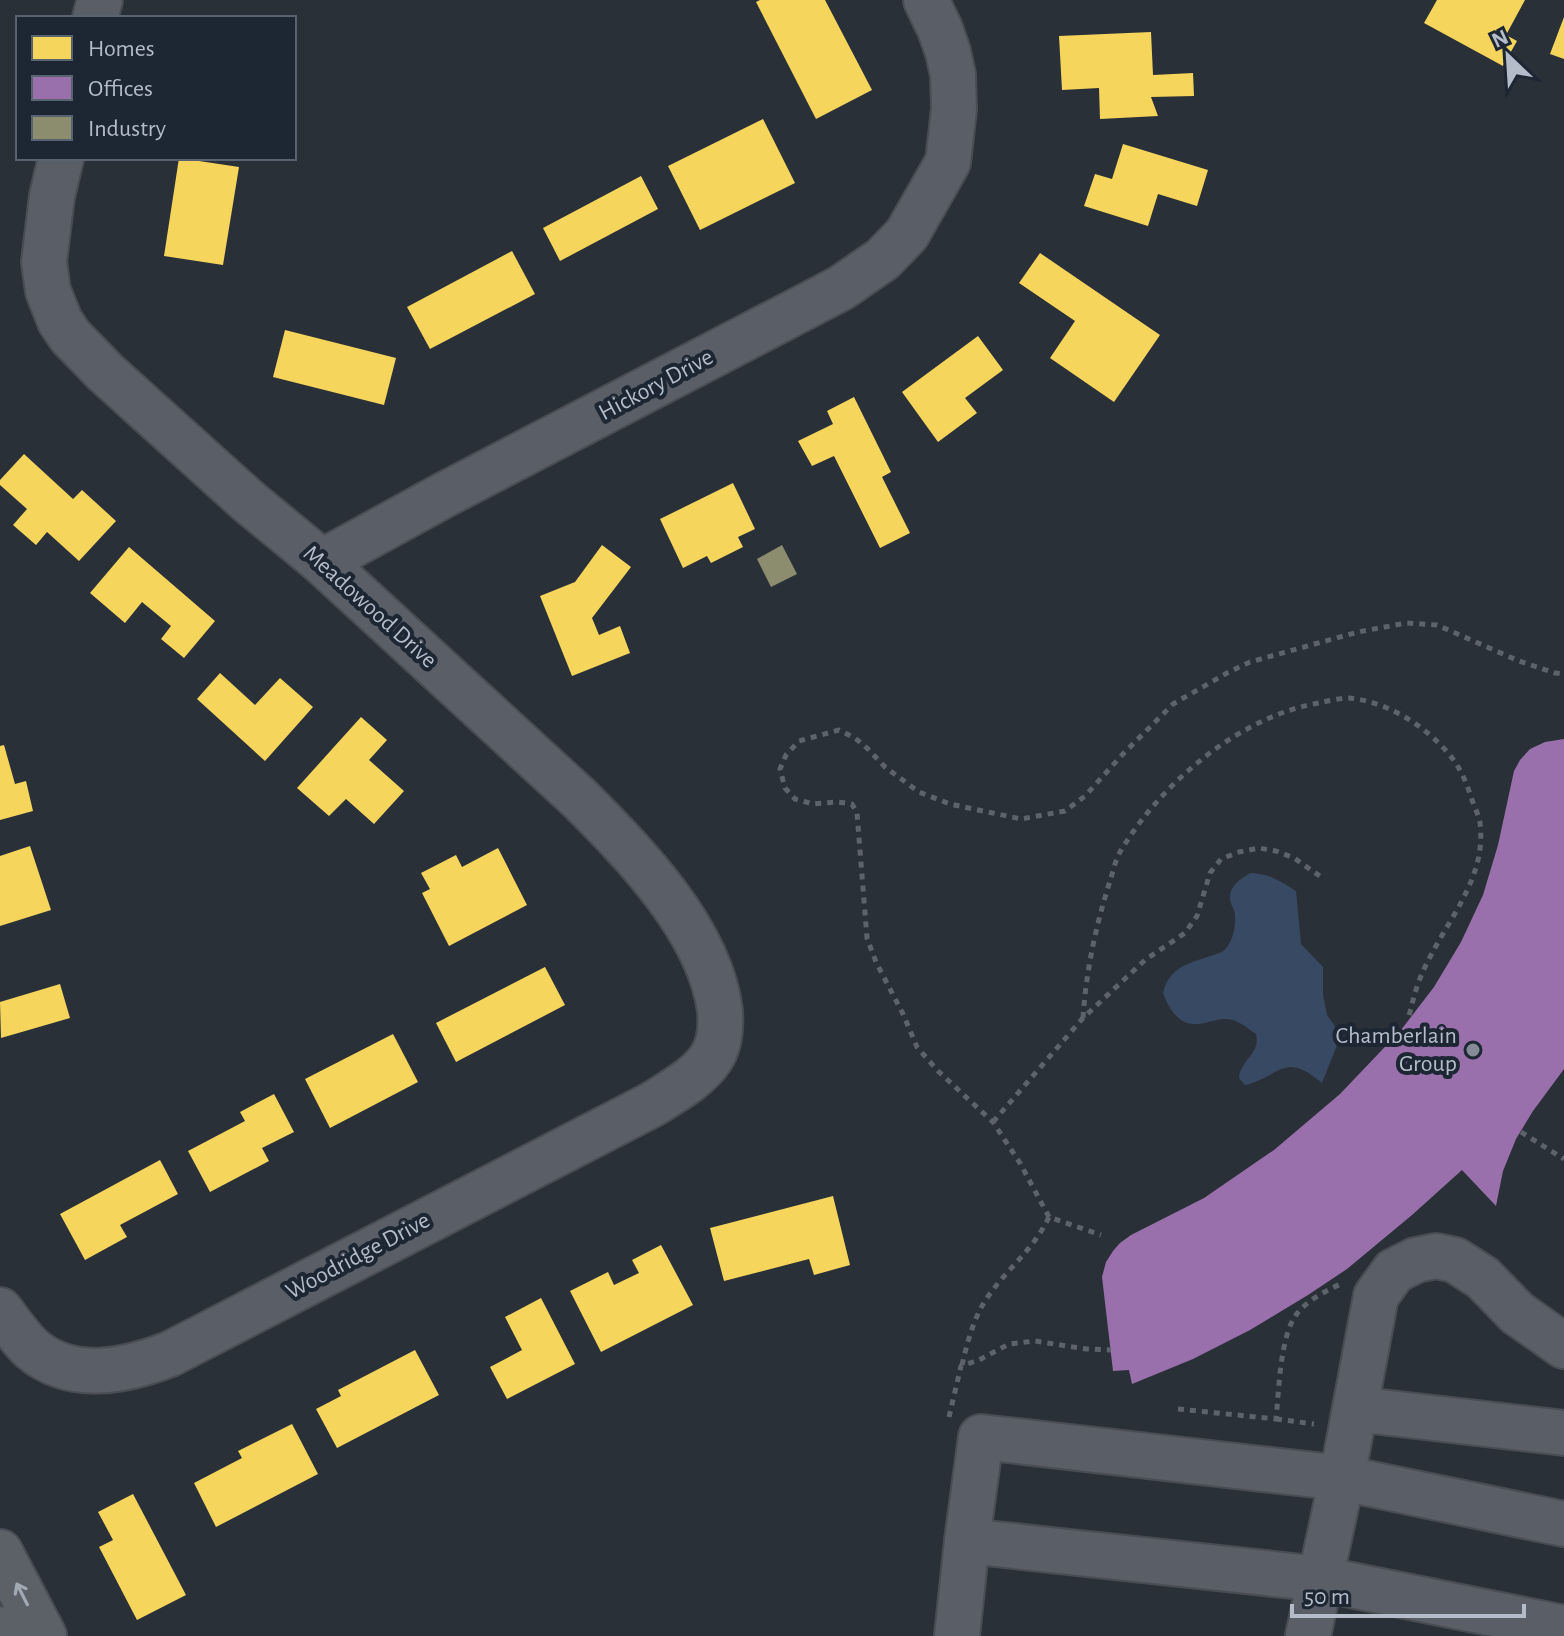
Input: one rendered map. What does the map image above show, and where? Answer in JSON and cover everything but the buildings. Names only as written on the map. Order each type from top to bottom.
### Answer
[{"type":"main road","points":[[0,1552],[44,1636]]},
{"type":"main road","points":[[0,1629],[4,1636]]},
{"type":"street","name":"Hickory Drive","points":[[322,562],[841,288],[883,259],[907,234],[948,162],[954,109],[953,75],[940,29],[926,0]]},
{"type":"street","name":"Meadowood Drive","points":[[61,160],[52,196],[44,262],[48,291],[70,336],[105,372],[248,501],[322,562],[617,836],[688,928],[713,976],[721,1020],[719,1039],[712,1057]]},
{"type":"street","name":"Woodridge Drive","points":[[0,1310],[32,1348],[57,1365],[109,1370],[138,1366],[160,1358],[653,1104],[699,1072],[712,1057]]},
{"type":"street","points":[[1308,1636],[1376,1296],[1394,1271],[1416,1260],[1436,1256],[1455,1260],[1483,1278],[1517,1313],[1564,1346]]},
{"type":"street","points":[[1355,1409],[1564,1433]]},
{"type":"street","points":[[957,1636],[981,1437],[1342,1478],[1564,1524]]},
{"type":"street","points":[[967,1541],[1321,1579],[1564,1628]]},
{"type":"path","points":[[1101,1235],[1049,1217],[1020,1163],[993,1122],[917,1047],[867,938],[857,813],[852,804],[813,804],[795,799],[785,788],[780,769],[786,755],[799,741],[839,730],[855,738],[885,767],[919,792],[950,804],[1021,819],[1065,811],[1085,796],[1173,704],[1227,673],[1250,662],[1358,632],[1406,623],[1437,625],[1519,661],[1564,674]]},
{"type":"path","points":[[1083,1018],[1085,983],[1106,894],[1119,854],[1144,818],[1170,787],[1203,758],[1266,719],[1306,705],[1346,698],[1380,705],[1415,722],[1447,750],[1465,776],[1480,823],[1479,856],[1467,891],[1422,973],[1408,1020]]},
{"type":"path","points":[[993,1122],[1083,1018],[1145,960],[1185,933],[1197,916],[1210,873],[1221,859],[1259,848],[1276,851],[1294,858],[1324,879]]},
{"type":"path","points":[[1521,1132],[1564,1159]]},
{"type":"path","points":[[961,1366],[968,1339],[984,1303],[1041,1235],[1049,1217]]},
{"type":"path","points":[[1178,1409],[1276,1419],[1284,1345],[1289,1327],[1297,1313],[1313,1300],[1349,1280]]},
{"type":"water","points":[[1251,873],[1275,879],[1296,891],[1301,944],[1323,967],[1327,1015],[1341,1035],[1322,1083],[1299,1068],[1290,1067],[1245,1085],[1239,1078],[1256,1047],[1256,1034],[1231,1019],[1198,1024],[1183,1021],[1171,1009],[1163,993],[1166,983],[1178,969],[1222,952],[1228,945],[1235,921],[1230,893],[1238,881]]},
{"type":"place","name":"Chamberlain Group","points":[[1473,1050]]}]
